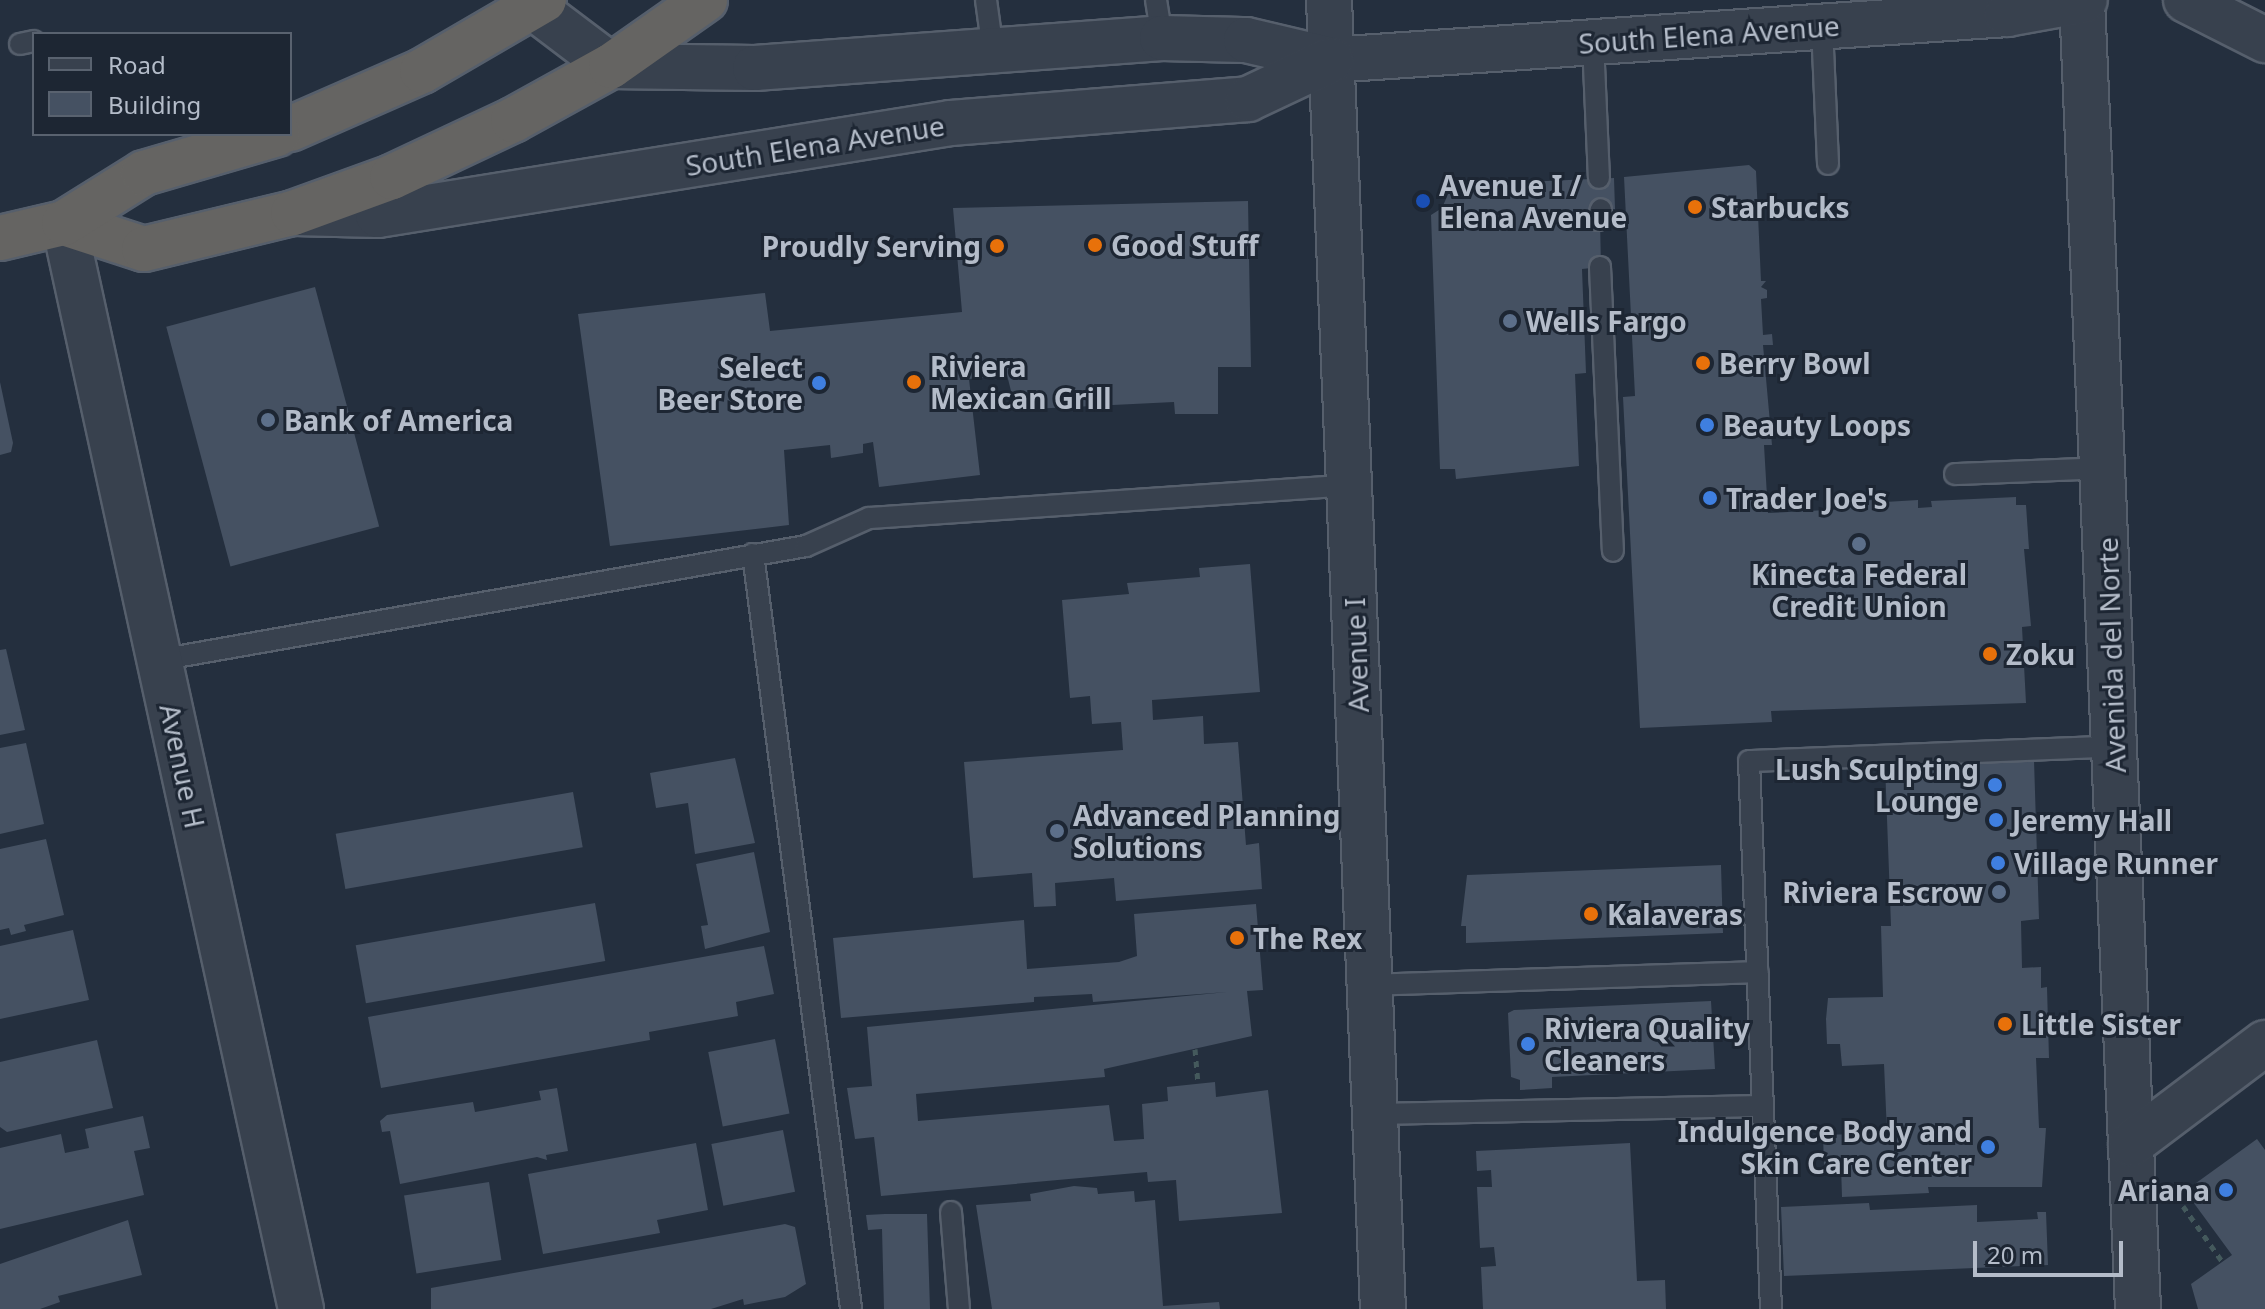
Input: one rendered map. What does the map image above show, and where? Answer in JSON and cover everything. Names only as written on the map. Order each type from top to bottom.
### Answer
[{"type":"highway","points":[[64,223],[144,249],[293,213],[405,171],[611,66],[705,0]]},
{"type":"highway","points":[[292,128],[422,71],[535,2]]},
{"type":"highway","points":[[0,238],[64,223],[144,173],[270,136]]},
{"type":"street","name":"Avenue I","points":[[1329,0],[1383,1309]]},
{"type":"street","name":"South Elena Avenue","points":[[611,66],[755,68],[993,51],[1159,19],[1331,60],[2007,14],[2083,0]]},
{"type":"street","name":"Avenida del Norte","points":[[2083,0],[2138,1309]]},
{"type":"street","points":[[2186,0],[2265,40]]},
{"type":"street","points":[[535,2],[611,66]]},
{"type":"street","name":"South Elena Avenue","points":[[293,213],[378,215],[951,123],[1248,99],[1331,60]]},
{"type":"street","name":"Avenue H","points":[[64,223],[301,1309]]},
{"type":"street","points":[[2131,1144],[2265,1043]]},
{"type":"lane","points":[[986,0],[993,51]]},
{"type":"lane","points":[[1822,26],[1828,164]]},
{"type":"lane","points":[[1593,42],[1599,178]]},
{"type":"lane","points":[[1600,267],[1613,551]]},
{"type":"lane","points":[[1955,474],[2103,468]]},
{"type":"lane","points":[[159,660],[806,546],[869,518],[1349,485]]},
{"type":"lane","points":[[753,554],[851,1309]]},
{"type":"lane","points":[[1771,1309],[1749,761],[2115,746]]},
{"type":"lane","points":[[1369,985],[1758,972]]},
{"type":"lane","points":[[1375,1114],[1763,1106]]},
{"type":"lane","points":[[951,1212],[959,1309]]},
{"type":"path","points":[[1195,1049],[1198,1083]]},
{"type":"path","points":[[2180,1202],[2222,1261]]},
{"type":"building","points":[[1749,165],[1756,171],[1761,281],[1766,281],[1761,287],[1767,290],[1767,298],[1761,299],[1763,335],[1772,334],[1773,345],[1763,345],[1772,445],[1764,445],[1768,513],[1846,509],[1846,501],[1875,500],[1876,509],[1885,509],[1885,502],[1918,500],[1918,508],[1932,507],[1931,501],[2016,497],[2016,505],[2026,505],[2029,549],[2024,549],[2031,626],[2022,627],[2026,703],[1771,711],[1772,722],[1640,728],[1623,397],[1635,396],[1624,177]]},
{"type":"building","name":"Wells Fargo","points":[[1614,178],[1615,209],[1579,210],[1579,221],[1600,220],[1601,267],[1582,269],[1586,373],[1575,374],[1579,466],[1456,479],[1455,469],[1440,469],[1431,215],[1442,208],[1452,185]]},
{"type":"building","points":[[1248,201],[1251,367],[1218,367],[1218,414],[1175,414],[1174,402],[1031,409],[1012,395],[1007,375],[969,379],[980,475],[879,487],[873,442],[863,444],[863,453],[831,458],[830,445],[784,450],[789,525],[610,546],[578,314],[765,293],[770,331],[962,312],[953,208]]},
{"type":"building","name":"Bank of America","points":[[315,287],[379,527],[230,566],[166,327]]},
{"type":"building","points":[[0,382],[13,443],[11,452],[0,455]]},
{"type":"building","points":[[1250,564],[1260,692],[1152,700],[1153,720],[1203,716],[1204,744],[1238,742],[1246,845],[1259,843],[1262,889],[1116,901],[1114,878],[1055,883],[1056,906],[1034,907],[1032,873],[973,878],[964,762],[1123,750],[1121,722],[1092,724],[1090,696],[1070,698],[1062,600],[1129,594],[1127,583],[1200,577],[1199,568]]},
{"type":"building","points":[[6,649],[25,730],[0,735],[0,650]]},
{"type":"building","points":[[26,743],[44,824],[0,834],[0,748]]},
{"type":"building","points":[[735,758],[755,843],[695,854],[688,803],[656,808],[650,773]]},
{"type":"building","points":[[2034,760],[2039,919],[2021,921],[2022,968],[2041,967],[2041,988],[2047,987],[2049,1058],[2036,1058],[2039,1128],[2046,1128],[2042,1187],[1928,1187],[1929,1193],[1842,1197],[1841,1166],[1824,1166],[1823,1135],[1887,1133],[1884,1064],[1842,1066],[1840,1044],[1827,1044],[1826,1019],[1828,998],[1883,997],[1881,926],[1891,926],[1885,765]]},
{"type":"building","points":[[573,792],[583,847],[345,889],[336,834]]},
{"type":"building","points":[[46,839],[64,915],[24,925],[26,931],[11,935],[9,928],[0,930],[0,849]]},
{"type":"building","points":[[754,852],[770,932],[705,949],[701,926],[708,925],[696,864]]},
{"type":"building","name":"Kalaveras","points":[[1721,865],[1723,933],[1466,943],[1466,926],[1461,926],[1467,875]]},
{"type":"building","points":[[595,903],[605,961],[366,1003],[356,945]]},
{"type":"building","points":[[1256,904],[1263,990],[1247,991],[1252,1036],[1104,1069],[1105,1077],[916,1094],[918,1121],[1109,1105],[1114,1141],[1144,1139],[1142,1104],[1168,1101],[1167,1087],[1215,1082],[1216,1097],[1268,1090],[1282,1213],[1179,1221],[1176,1180],[1148,1182],[1147,1172],[881,1196],[874,1137],[855,1139],[847,1088],[872,1086],[867,1027],[1227,992],[1093,1002],[1092,994],[1034,997],[1034,1002],[841,1018],[833,938],[1024,920],[1027,969],[1119,962],[1137,956],[1134,914]]},
{"type":"building","points":[[73,930],[89,1000],[0,1019],[0,946]]},
{"type":"building","points":[[764,946],[774,994],[736,1002],[738,1016],[649,1032],[650,1040],[381,1088],[368,1017]]},
{"type":"building","points":[[1711,1001],[1715,1069],[1552,1077],[1552,1088],[1520,1090],[1520,1080],[1511,1077],[1508,1013],[1514,1010]]},
{"type":"building","points":[[775,1039],[790,1114],[723,1127],[708,1052]]},
{"type":"building","points":[[97,1040],[113,1108],[7,1132],[0,1127],[0,1062]]},
{"type":"building","points":[[557,1088],[568,1151],[546,1155],[547,1160],[537,1157],[400,1184],[390,1131],[382,1132],[380,1121],[387,1115],[473,1102],[475,1112],[541,1100],[539,1091]]},
{"type":"building","points":[[143,1116],[150,1148],[134,1151],[144,1195],[0,1229],[0,1148],[61,1134],[65,1153],[89,1148],[85,1129]]},
{"type":"building","points":[[783,1130],[795,1192],[723,1206],[711,1144]]},
{"type":"building","points":[[2257,1139],[2265,1150],[2265,1309],[2198,1309],[2191,1284],[2232,1255],[2185,1191]]},
{"type":"building","points":[[696,1143],[708,1210],[657,1220],[660,1233],[543,1254],[528,1174]]},
{"type":"building","points":[[1630,1143],[1637,1281],[1665,1280],[1666,1309],[1483,1309],[1481,1267],[1496,1266],[1494,1247],[1480,1248],[1477,1187],[1492,1187],[1491,1170],[1477,1171],[1476,1151]]},
{"type":"building","points":[[489,1182],[501,1260],[416,1273],[404,1195]]},
{"type":"building","points":[[1074,1186],[1097,1188],[1098,1194],[1134,1191],[1135,1202],[1155,1200],[1163,1306],[1219,1302],[1220,1309],[992,1309],[976,1205],[1031,1201],[1030,1194]]},
{"type":"building","points":[[1869,1203],[1870,1210],[1977,1205],[1977,1222],[2038,1219],[2037,1212],[2046,1212],[2048,1265],[1784,1276],[1781,1207]]},
{"type":"building","points":[[927,1214],[930,1309],[884,1309],[882,1229],[868,1230],[866,1215]]},
{"type":"building","points":[[128,1220],[142,1275],[58,1296],[60,1302],[40,1309],[0,1309],[0,1264]]},
{"type":"building","points":[[785,1224],[795,1227],[806,1284],[785,1297],[744,1305],[743,1299],[711,1309],[431,1309],[431,1288]]},
{"type":"place","name":"Avenue I / Elena Avenue","points":[[1423,201]]},
{"type":"place","name":"Starbucks","points":[[1695,207]]},
{"type":"place","name":"Good Stuff","points":[[1095,245]]},
{"type":"place","name":"Proudly Serving","points":[[997,246]]},
{"type":"place","name":"Wells Fargo","points":[[1510,321]]},
{"type":"place","name":"Berry Bowl","points":[[1703,363]]},
{"type":"place","name":"Riviera Mexican Grill","points":[[914,382]]},
{"type":"place","name":"Select Beer Store","points":[[819,383]]},
{"type":"place","name":"Bank of America","points":[[268,420]]},
{"type":"place","name":"Beauty Loops","points":[[1707,425]]},
{"type":"place","name":"Trader Joe's","points":[[1710,498]]},
{"type":"place","name":"Kinecta Federal Credit Union","points":[[1859,544]]},
{"type":"place","name":"Zoku","points":[[1990,654]]},
{"type":"place","name":"Lush Sculpting Lounge","points":[[1995,785]]},
{"type":"place","name":"Jeremy Hall","points":[[1996,820]]},
{"type":"place","name":"Advanced Planning Solutions","points":[[1057,831]]},
{"type":"place","name":"Village Runner","points":[[1998,863]]},
{"type":"place","name":"Riviera Escrow","points":[[1999,892]]},
{"type":"place","name":"Kalaveras","points":[[1591,914]]},
{"type":"place","name":"The Rex","points":[[1237,938]]},
{"type":"place","name":"Little Sister","points":[[2005,1024]]},
{"type":"place","name":"Riviera Quality Cleaners","points":[[1528,1044]]},
{"type":"place","name":"Indulgence Body and Skin Care Center","points":[[1988,1147]]},
{"type":"place","name":"Ariana","points":[[2226,1190]]}]
